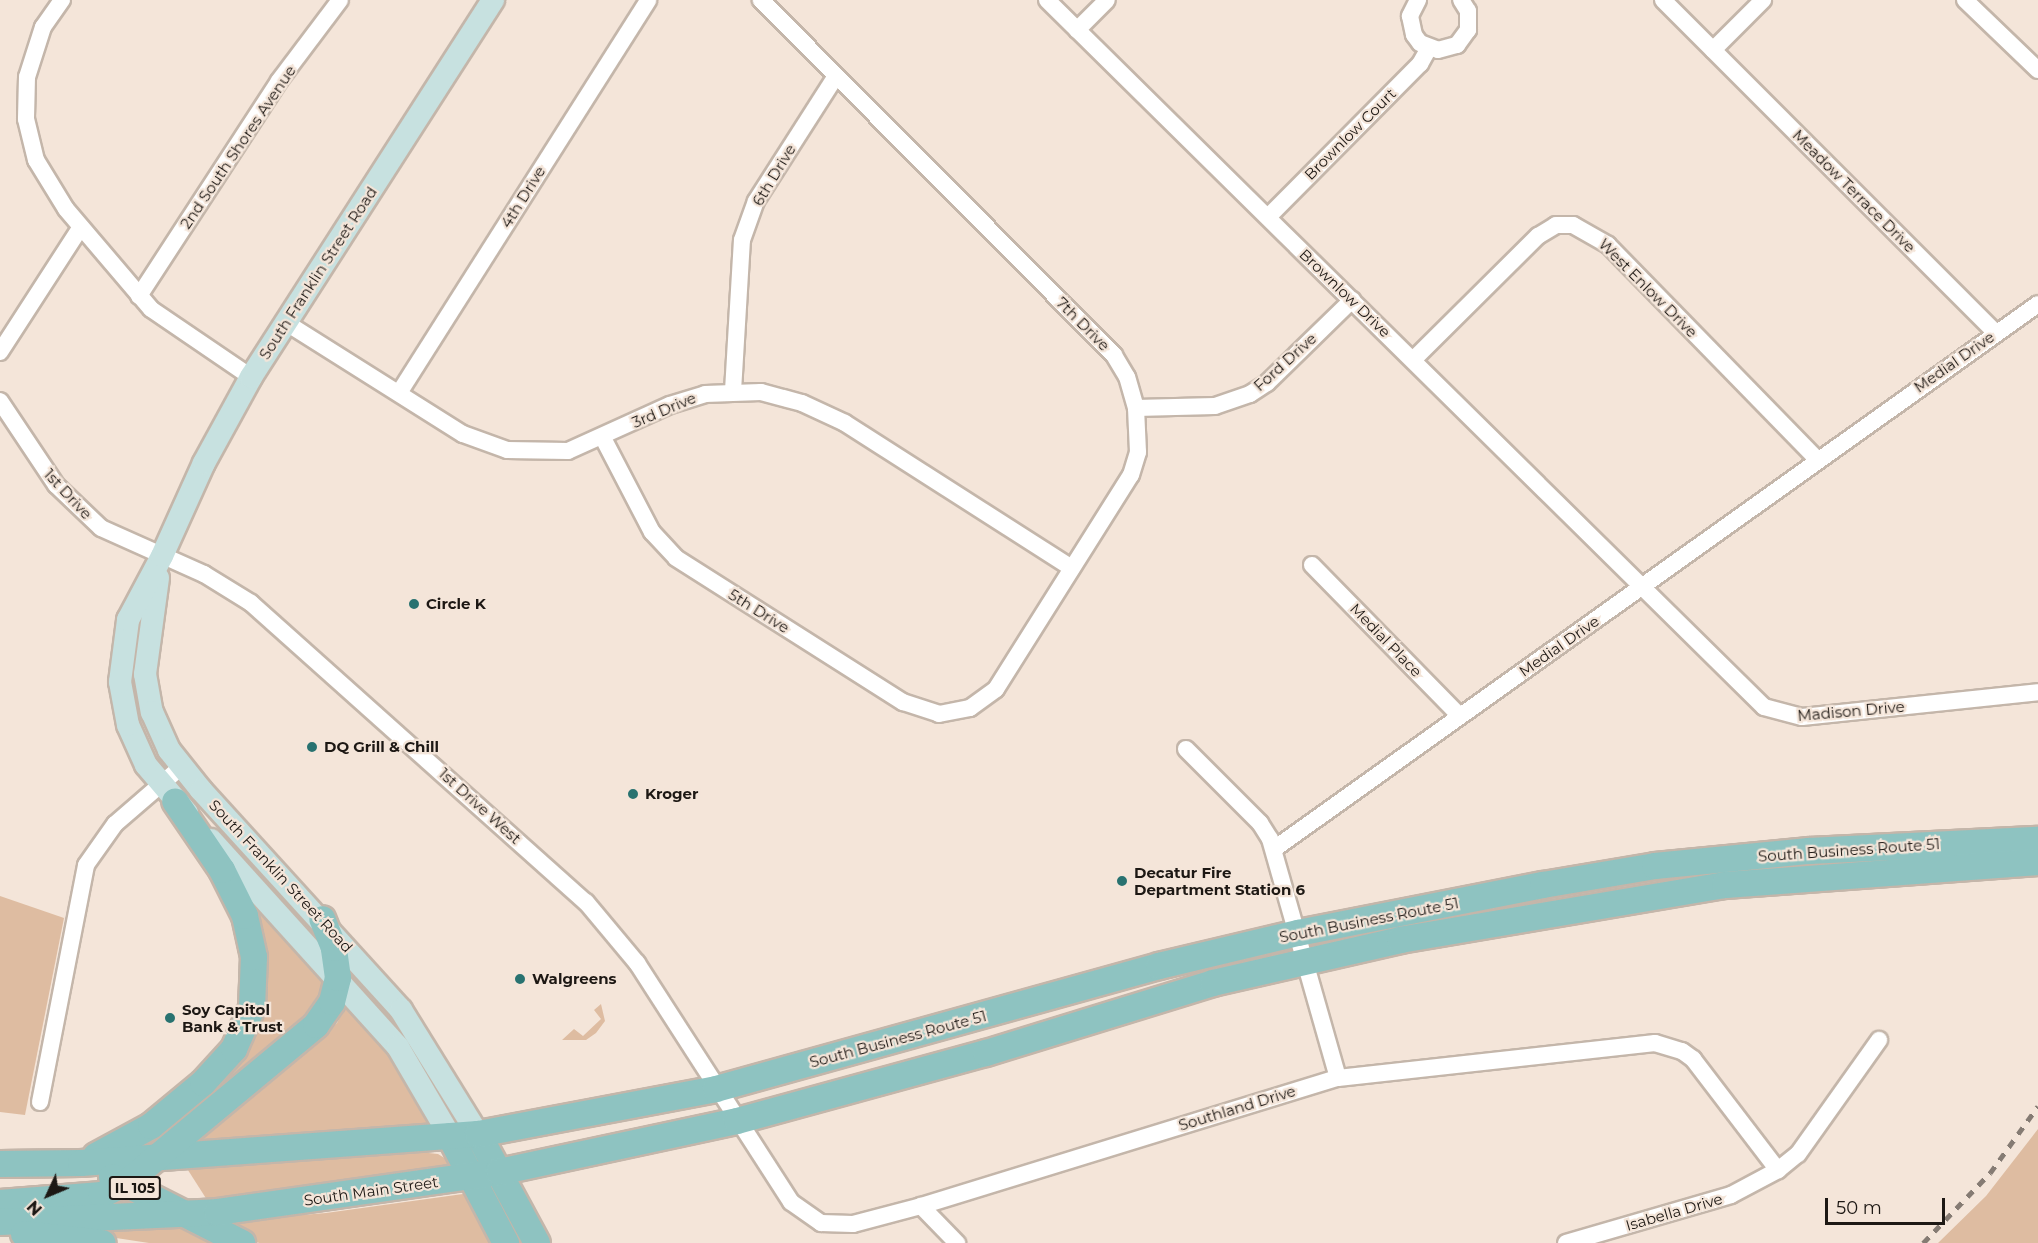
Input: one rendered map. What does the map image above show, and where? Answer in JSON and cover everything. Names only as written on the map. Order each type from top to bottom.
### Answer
[{"type":"main road","points":[[81,1163],[151,1126],[203,1083],[234,1048],[252,1008],[254,957],[245,916],[222,870],[168,792]]},
{"type":"main road","name":"South Business Route 51","points":[[716,1089],[1159,966],[1298,933],[1655,866],[1809,851],[2038,840]]},
{"type":"main road","name":"South Business Route 51","points":[[737,1121],[986,1053],[1213,983],[1400,940],[1725,885],[2038,862]]},
{"type":"main road","points":[[0,1203],[102,1195],[126,1184],[316,1025],[332,1002],[338,978],[334,948],[322,919]]},
{"type":"main road","points":[[81,1163],[160,1155],[478,1134],[716,1089]]},
{"type":"main road","name":"South Main Street","points":[[0,1222],[189,1215],[392,1190],[499,1172],[737,1121]]},
{"type":"main road","name":"South Franklin Street Road","points":[[478,1134],[537,1243]]},
{"type":"main road","points":[[450,1136],[506,1243]]},
{"type":"main road","name":"IL 105","points":[[0,1164],[81,1163],[242,1243]]},
{"type":"main road","points":[[0,1231],[102,1243]]},
{"type":"street","points":[[62,0],[43,27],[31,59],[26,119],[36,160],[81,227],[139,296],[164,320],[251,377]]},
{"type":"street","name":"2nd South Shores Avenue","points":[[139,296],[279,81],[340,0]]},
{"type":"street","name":"South Franklin Street Road","points":[[450,1136],[398,1047],[146,765],[128,724],[120,682],[128,620],[162,556],[204,463],[251,377],[493,0]]},
{"type":"street","name":"4th Drive","points":[[399,393],[648,0]]},
{"type":"street","name":"7th Drive","points":[[761,0],[1114,355],[1127,377],[1136,408],[1138,452],[1131,475],[996,689],[970,708]]},
{"type":"street","name":"Brownlow Drive","points":[[1047,0],[1414,359],[1642,587]]},
{"type":"street","points":[[1077,30],[1107,0]]},
{"type":"street","points":[[1418,0],[1410,16],[1410,26],[1420,43],[1429,48],[1448,49],[1464,39],[1470,20],[1461,0]]},
{"type":"street","name":"Meadow Terrace Drive","points":[[1663,0],[1995,332]]},
{"type":"street","points":[[1713,50],[1763,0]]},
{"type":"street","points":[[1965,0],[2038,70]]},
{"type":"street","name":"Brownlow Court","points":[[1268,217],[1420,64],[1429,48]]},
{"type":"street","name":"6th Drive","points":[[733,391],[742,240],[756,201],[836,76]]},
{"type":"street","name":"West Enlow Drive","points":[[1414,359],[1538,236],[1556,225],[1573,225],[1608,245],[1817,459]]},
{"type":"street","points":[[0,352],[81,227]]},
{"type":"street","name":"Ford Drive","points":[[1136,408],[1215,405],[1250,394],[1267,383],[1352,300]]},
{"type":"street","name":"Medial Drive","points":[[1274,849],[1995,332],[2038,304]]},
{"type":"street","name":"3rd Drive","points":[[285,322],[463,434],[491,447],[554,453],[603,438],[686,398],[733,391],[781,397],[834,417],[1072,568]]},
{"type":"street","name":"1st Drive","points":[[0,400],[45,471],[89,517],[111,535],[162,556]]},
{"type":"street","name":"5th Drive","points":[[603,438],[652,531],[676,558],[903,702],[939,714],[970,708]]},
{"type":"street","name":"South Franklin Street Road","points":[[162,556],[149,625],[146,674],[159,732],[181,767],[322,919],[401,1010],[478,1134]]},
{"type":"street","name":"1st Drive West","points":[[162,556],[218,581],[251,603],[586,902],[637,963],[716,1089]]},
{"type":"street","name":"Medial Place","points":[[1312,565],[1460,716]]},
{"type":"street","name":"Madison Drive","points":[[1642,587],[1756,701],[1781,714],[1815,716],[2038,692]]},
{"type":"street","points":[[1186,749],[1260,823],[1274,849],[1338,1078]]},
{"type":"street","points":[[40,1102],[86,865],[102,839],[168,792],[181,767]]},
{"type":"street","name":"Isabella Drive","points":[[1566,1243],[1731,1195],[1778,1170],[1798,1154],[1879,1040]]},
{"type":"street","name":"Southland Drive","points":[[716,1089],[791,1202],[810,1218],[832,1225],[853,1224],[921,1206],[1338,1078],[1636,1044],[1669,1046],[1682,1051],[1706,1073],[1778,1170]]},
{"type":"street","points":[[921,1206],[957,1243]]},
{"type":"shaded area","points":[[0,896],[64,918],[25,1115],[0,1112]]},
{"type":"shaded area","points":[[259,905],[327,977],[316,1010],[215,1093],[244,1059],[265,1006],[267,965],[255,906]]},
{"type":"shaded area","points":[[349,999],[366,1018],[436,1125],[199,1144],[219,1120],[337,1023]]},
{"type":"shaded area","points":[[601,1004],[605,1021],[596,1033],[586,1040],[562,1040],[574,1029],[583,1036],[601,1019],[594,1010]]},
{"type":"shaded area","points":[[2038,1129],[2038,1243],[1938,1243],[1986,1196]]},
{"type":"shaded area","points":[[410,1151],[438,1154],[451,1162],[447,1168],[209,1203],[186,1167]]},
{"type":"shaded area","points":[[470,1193],[501,1243],[259,1243],[220,1222],[326,1213]]},
{"type":"shaded area","points":[[186,1225],[218,1243],[149,1243],[103,1236],[112,1229]]},
{"type":"railway","points":[[1923,1243],[1990,1173],[2038,1106]]},
{"type":"place","name":"Circle K","points":[[414,604]]},
{"type":"place","name":"DQ Grill & Chill","points":[[312,747]]},
{"type":"place","name":"Kroger","points":[[633,794]]},
{"type":"place","name":"Decatur Fire Department Station 6","points":[[1122,881]]},
{"type":"place","name":"Walgreens","points":[[520,979]]},
{"type":"place","name":"Soy Capitol Bank & Trust","points":[[170,1018]]}]
